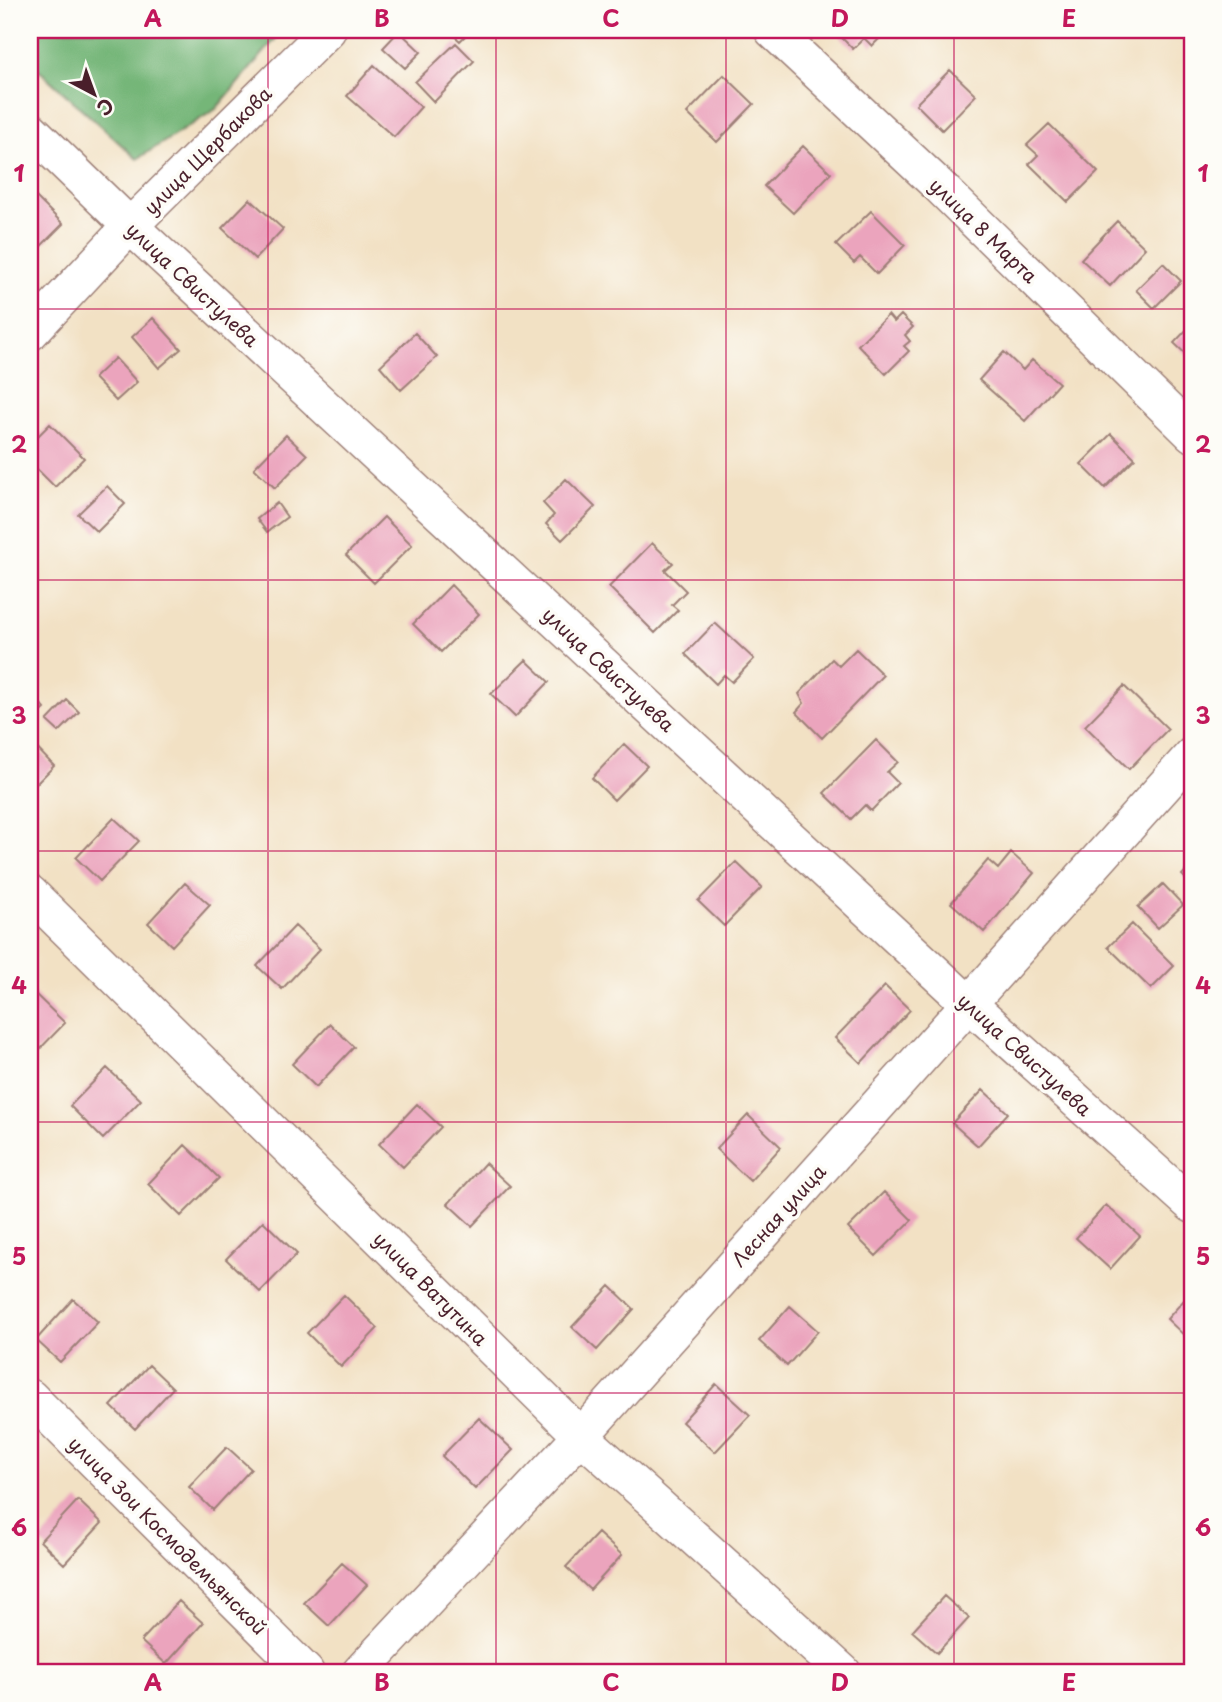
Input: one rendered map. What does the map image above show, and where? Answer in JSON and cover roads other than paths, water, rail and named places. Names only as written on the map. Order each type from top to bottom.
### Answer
[{"type":"street","name":"улица Щербакова","points":[[30,333],[130,226],[328,30]]},
{"type":"street","name":"улица 8 Марта","points":[[772,30],[937,184],[1192,434]]},
{"type":"street","name":"улица Свистулева","points":[[30,129],[130,226],[968,1003],[1192,1205]]},
{"type":"street","name":"Лесная улица","points":[[360,1672],[581,1436],[1192,755]]},
{"type":"street","name":"улица Ватутина","points":[[30,893],[581,1436],[843,1672]]},
{"type":"street","name":"улица Зои Космодемьянской","points":[[30,1397],[306,1672]]}]
